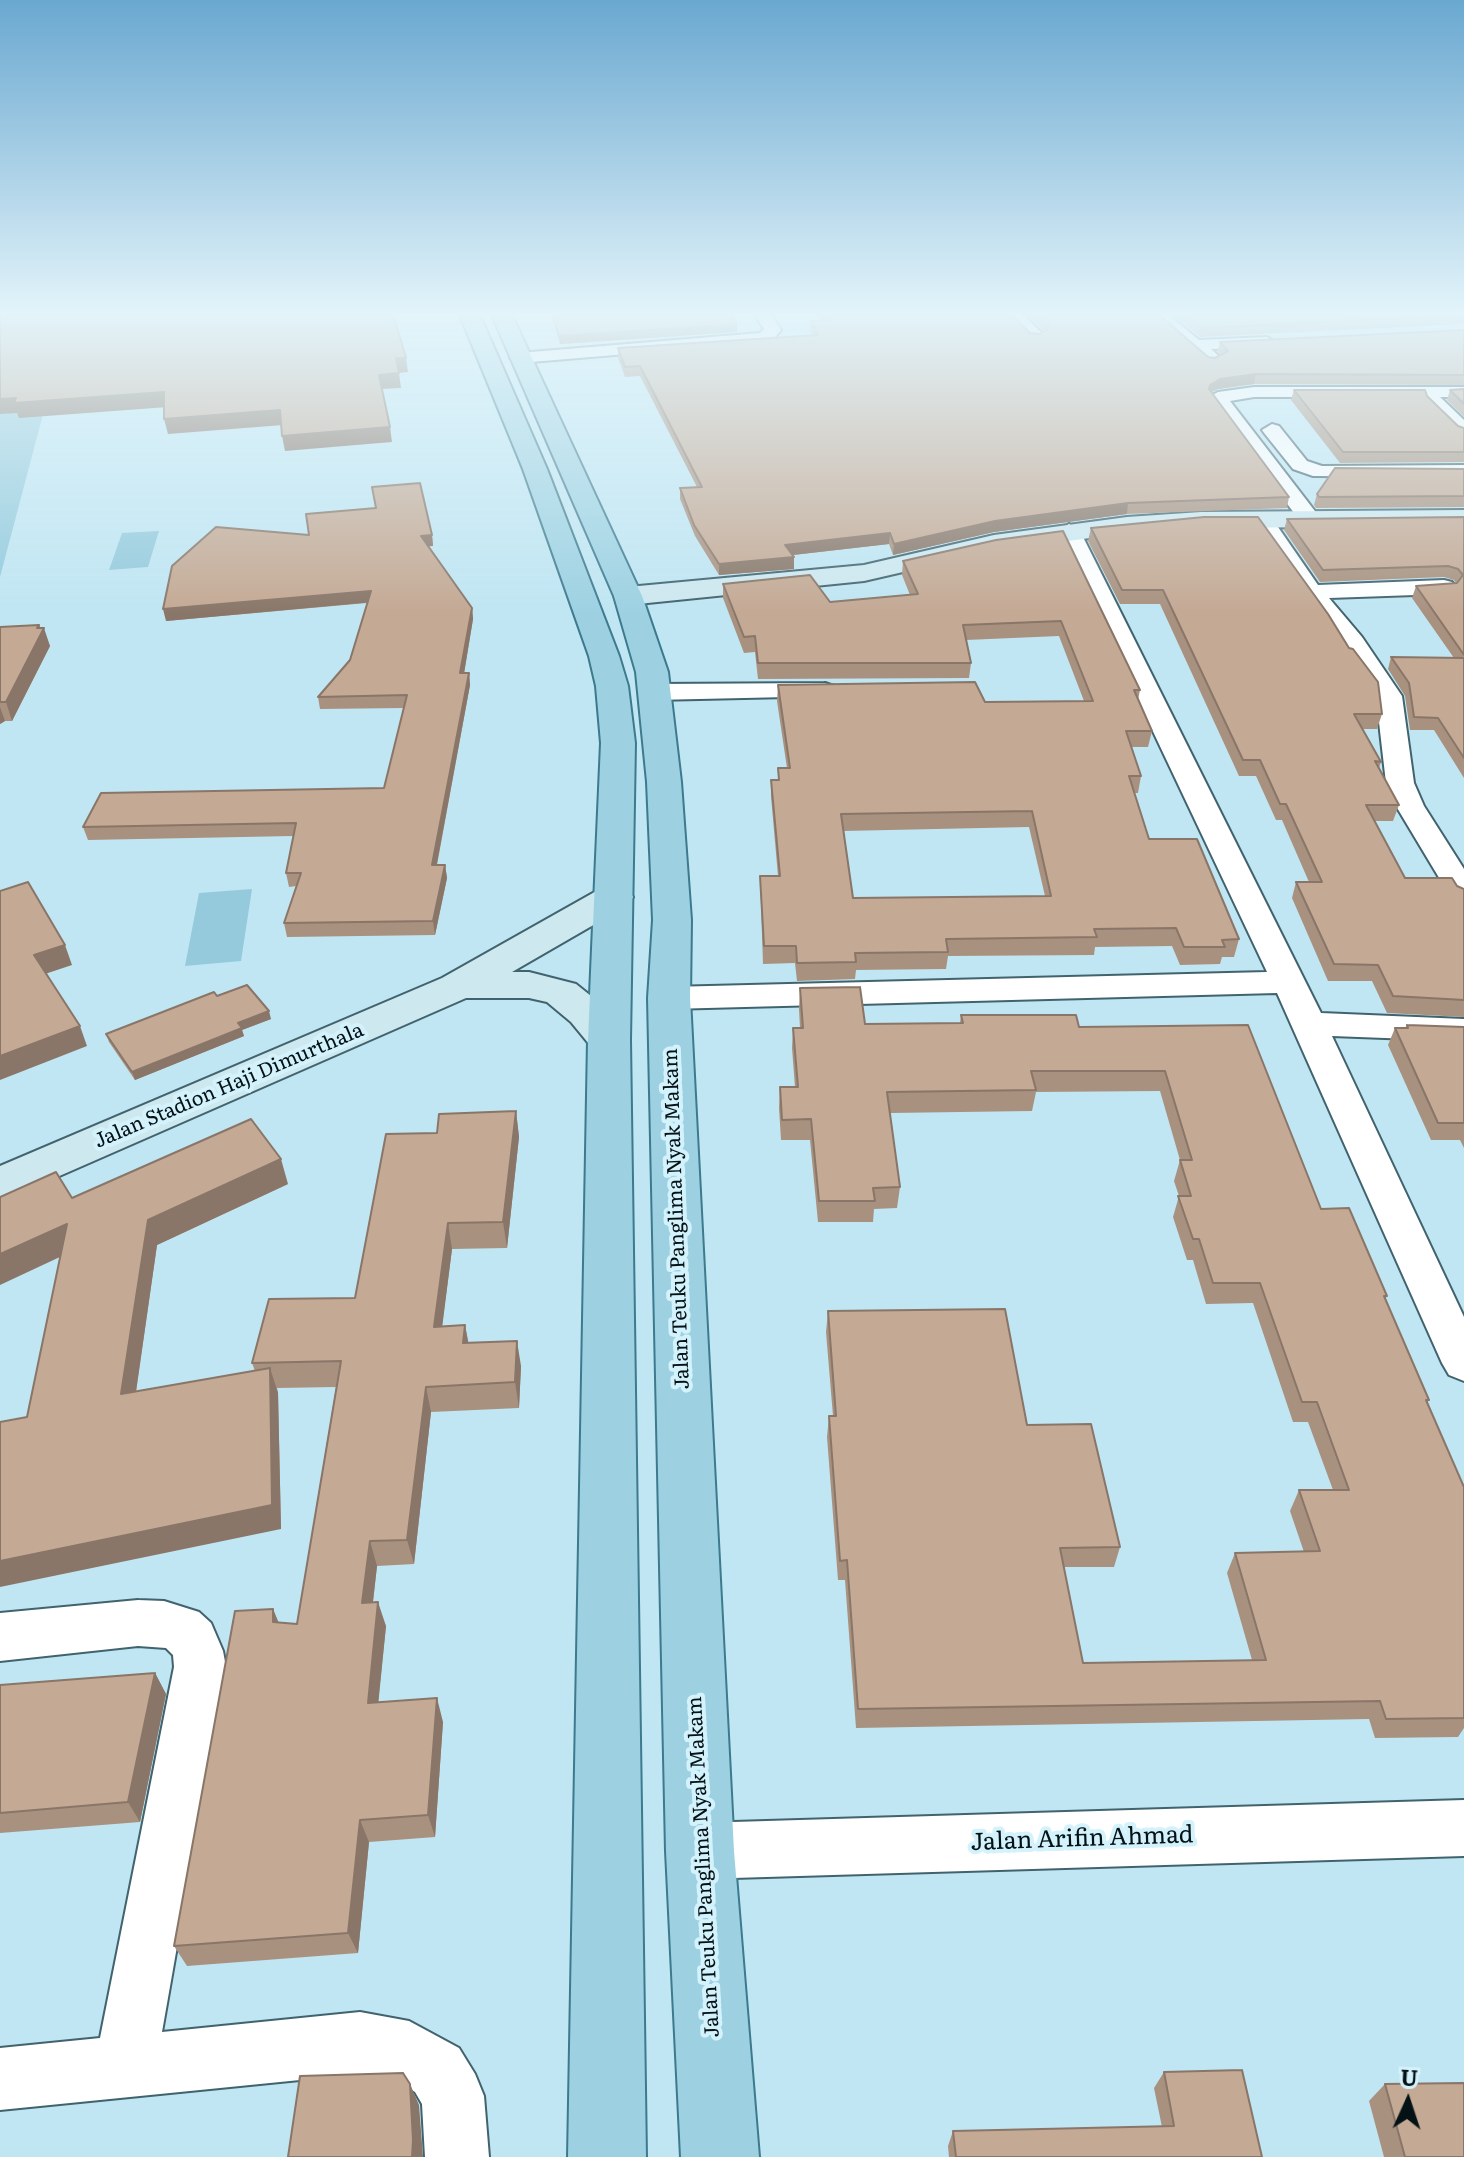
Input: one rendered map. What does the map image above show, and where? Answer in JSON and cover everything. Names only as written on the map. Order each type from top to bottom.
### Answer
[{"type":"main road","points":[[512,414],[535,469],[612,686],[618,743],[609,1040],[607,2157]]},
{"type":"main road","name":"Jalan Teuku Panglima Nyak Makam","points":[[544,414],[628,596],[652,672],[664,782],[672,920],[669,998],[700,1851],[720,2157]]},
{"type":"street","points":[[1231,414],[1310,519]]},
{"type":"street","points":[[1264,414],[1300,465],[1308,469],[1464,471]]},
{"type":"street","points":[[1447,414],[1464,430]]},
{"type":"street","points":[[628,596],[864,573],[994,543],[1069,531],[1164,522],[1464,518]]},
{"type":"street","points":[[1261,519],[1311,592],[1353,642],[1389,696],[1400,783],[1410,806],[1464,894]]},
{"type":"street","points":[[1069,531],[1309,1024],[1464,1363]]},
{"type":"street","points":[[1311,592],[1444,587]]},
{"type":"street","points":[[654,692],[855,690]]},
{"type":"street","name":"Jalan Stadion Haji Dimurthala","points":[[0,1185],[457,987],[614,897]]},
{"type":"street","points":[[669,998],[1286,982]]},
{"type":"street","name":"Jalan Stadion Haji Dimurthala","points":[[457,987],[529,985],[561,993],[586,1013],[609,1040]]},
{"type":"street","points":[[1309,1024],[1464,1030]]},
{"type":"street","points":[[0,1637],[93,1626],[164,1624],[181,1629],[193,1640],[198,1651],[200,1667],[125,2067]]},
{"type":"street","name":"Jalan Arifin Ahmad","points":[[700,1851],[1464,1828]]},
{"type":"street","points":[[0,2079],[360,2043],[409,2052],[437,2070],[453,2096],[457,2157]]},
{"type":"shaded area","points":[[0,414],[43,414],[0,577]]},
{"type":"shaded area","points":[[159,531],[148,567],[109,570],[122,533]]},
{"type":"shaded area","points":[[252,889],[241,961],[185,966],[199,893]]},
{"type":"building","points":[[164,414],[233,414],[164,419]]},
{"type":"building","points":[[280,414],[387,414],[390,427],[282,436]]},
{"type":"building","points":[[664,414],[1227,414],[1289,497],[1128,503],[995,521],[894,544],[890,533],[785,545],[794,557],[719,564],[694,525],[680,488],[702,487]]},
{"type":"building","points":[[1313,414],[1445,414],[1464,428],[1464,452],[1343,452]]},
{"type":"building","points":[[1335,468],[1464,469],[1464,496],[1319,497],[1317,494]]},
{"type":"building","points":[[420,483],[432,535],[421,536],[472,608],[460,673],[469,673],[432,865],[445,865],[433,921],[284,923],[301,873],[286,873],[296,823],[83,827],[101,793],[384,788],[407,695],[318,697],[350,660],[371,591],[163,609],[172,566],[216,527],[309,535],[306,514],[376,508],[372,487]]},
{"type":"building","points":[[1204,517],[1258,517],[1349,648],[1378,682],[1382,714],[1354,714],[1381,762],[1375,761],[1399,805],[1366,805],[1405,878],[1452,878],[1457,886],[1464,889],[1464,1000],[1393,996],[1378,965],[1334,964],[1296,882],[1322,882],[1286,804],[1280,804],[1260,760],[1243,760],[1163,590],[1122,590],[1091,528]]},
{"type":"building","points":[[1464,517],[1464,655],[1416,586],[1457,583],[1463,575],[1458,569],[1448,566],[1323,570],[1287,519]]},
{"type":"building","points":[[1063,531],[1140,690],[1134,690],[1152,731],[1126,731],[1141,776],[1129,776],[1149,839],[1197,839],[1239,939],[1222,940],[1225,947],[1184,947],[1176,928],[1094,929],[1097,937],[946,939],[948,952],[855,953],[856,962],[797,963],[796,946],[764,946],[760,876],[780,876],[771,780],[779,780],[778,768],[790,768],[778,685],[975,682],[985,702],[1093,701],[1061,621],[963,625],[971,663],[758,663],[755,636],[744,637],[723,584],[810,575],[830,602],[918,594],[903,561],[996,540]],"holes":[[[1032,811],[1051,896],[853,898],[841,814]]]},
{"type":"building","points":[[39,625],[37,628],[44,628],[6,702],[0,702],[0,627]]},
{"type":"building","points":[[1391,657],[1464,658],[1464,758],[1438,718],[1414,717],[1409,683]]},
{"type":"building","points":[[28,882],[65,945],[34,955],[80,1026],[0,1056],[0,891]]},
{"type":"building","points":[[247,985],[269,1011],[238,1023],[242,1028],[132,1072],[106,1034],[214,992],[217,996]]},
{"type":"building","points":[[860,987],[865,1024],[963,1023],[961,1015],[1076,1015],[1079,1027],[1248,1025],[1321,1209],[1349,1208],[1464,1487],[1464,1718],[1386,1719],[1380,1701],[858,1709],[847,1560],[840,1561],[829,1416],[836,1416],[828,1311],[1005,1309],[1027,1425],[1091,1424],[1120,1547],[1060,1548],[1083,1663],[1266,1660],[1235,1553],[1320,1551],[1299,1490],[1349,1490],[1317,1402],[1302,1402],[1260,1283],[1213,1283],[1199,1239],[1193,1239],[1178,1196],[1191,1196],[1180,1160],[1192,1160],[1165,1071],[1031,1071],[1036,1090],[887,1092],[900,1187],[873,1188],[875,1201],[819,1201],[811,1119],[782,1120],[780,1087],[798,1087],[793,1028],[803,1028],[800,988]]},
{"type":"building","points":[[1407,1025],[1464,1027],[1464,1123],[1438,1123],[1395,1028],[1408,1028]]},
{"type":"building","points":[[516,1111],[503,1222],[448,1223],[434,1327],[465,1325],[463,1343],[517,1341],[515,1382],[426,1387],[407,1540],[370,1541],[362,1603],[378,1602],[368,1703],[437,1698],[428,1815],[360,1820],[348,1933],[174,1946],[235,1611],[273,1609],[273,1622],[297,1624],[341,1361],[252,1363],[269,1299],[355,1298],[386,1134],[437,1133],[439,1114]]},
{"type":"building","points":[[251,1119],[281,1159],[148,1220],[121,1394],[270,1368],[272,1505],[0,1561],[0,1422],[27,1417],[67,1224],[0,1254],[0,1197],[56,1172],[72,1198]]},
{"type":"building","points":[[155,1673],[128,1802],[0,1813],[0,1685]]},
{"type":"building","points":[[1242,2070],[1262,2157],[956,2157],[953,2131],[1174,2126],[1164,2072]]},
{"type":"building","points":[[403,2073],[410,2084],[412,2157],[288,2157],[300,2076]]},
{"type":"building","points":[[1464,2083],[1464,2157],[1405,2157],[1385,2084]]}]
